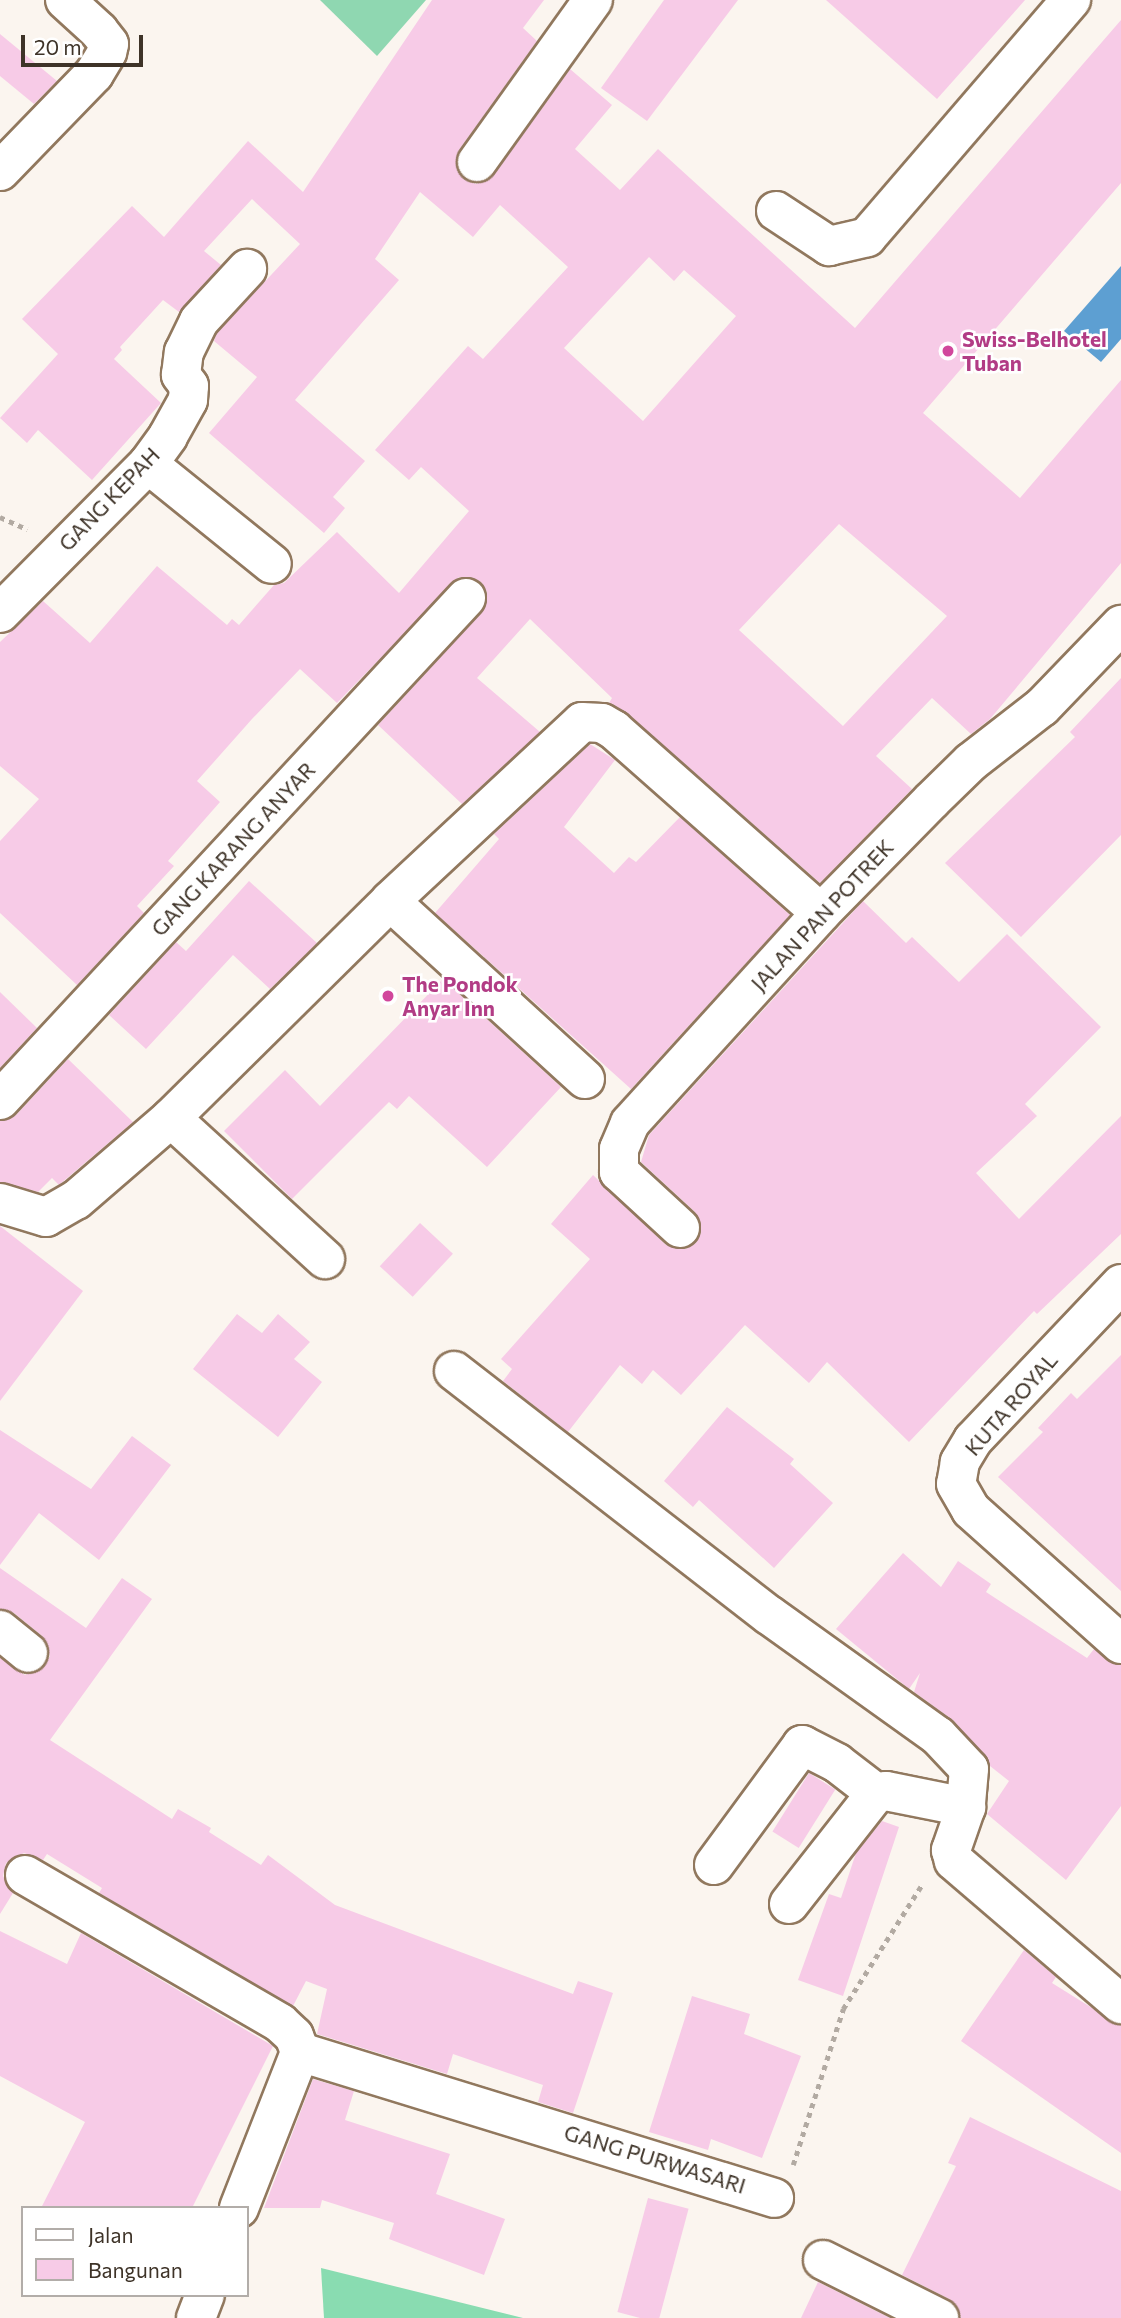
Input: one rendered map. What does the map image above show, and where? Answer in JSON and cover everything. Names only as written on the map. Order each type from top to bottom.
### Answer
[{"type":"street","points":[[0,171],[94,74],[107,52],[108,44],[99,31],[65,0]]},
{"type":"street","points":[[477,162],[593,0]]},
{"type":"street","points":[[776,211],[829,246],[867,237],[1071,0]]},
{"type":"street","name":"GANG KEPAH","points":[[0,613],[148,464],[188,400],[189,386],[181,374],[184,352],[199,321],[247,269]]},
{"type":"street","points":[[148,464],[272,564]]},
{"type":"street","name":"GANG KARANG ANYAR","points":[[0,1100],[466,598]]},
{"type":"street","name":"JALAN PAN POTREK","points":[[680,1228],[619,1172],[619,1149],[629,1123],[821,913],[971,762],[1042,707],[1121,625]]},
{"type":"street","points":[[0,1203],[37,1218],[54,1215],[171,1118],[390,901],[576,726],[589,721],[614,730],[821,913]]},
{"type":"street","points":[[390,901],[585,1079]]},
{"type":"street","points":[[171,1118],[326,1259]]},
{"type":"street","name":"KUTA ROYAL","points":[[1121,1284],[973,1440],[960,1462],[956,1484],[971,1510],[1121,1644]]},
{"type":"street","points":[[454,1371],[758,1607],[938,1736],[969,1769],[954,1861],[1121,2004]]},
{"type":"street","points":[[714,1865],[799,1746],[818,1752],[876,1793]]},
{"type":"street","points":[[789,1903],[876,1793],[886,1791],[961,1819]]},
{"type":"street","points":[[25,1875],[280,2023],[294,2036],[300,2052],[240,2206]]},
{"type":"street","name":"GANG PURWASARI","points":[[300,2052],[774,2198]]},
{"type":"street","points":[[823,2260],[939,2318]]},
{"type":"street","points":[[196,2318],[204,2297]]},
{"type":"path","name":"GANG PURWASARI","points":[[774,2198],[789,2177],[843,2009],[961,1819]]},
{"type":"green space","points":[[320,0],[426,0],[377,56]]},
{"type":"green space","points":[[321,2268],[523,2318],[324,2318]]},
{"type":"water","points":[[1121,266],[1121,339],[1101,362],[1064,331]]},
{"type":"building","points":[[432,0],[544,0],[523,28],[537,41],[459,150],[457,170],[464,179],[476,184],[494,175],[570,69],[612,105],[575,149],[620,190],[658,149],[855,328],[1121,20],[1121,183],[923,413],[1020,498],[1121,380],[1121,563],[990,719],[971,734],[932,698],[876,756],[912,789],[820,883],[628,714],[609,703],[612,698],[530,619],[477,678],[540,732],[462,804],[378,725],[482,612],[487,592],[481,582],[459,577],[337,703],[300,669],[252,719],[197,781],[220,802],[168,861],[174,866],[137,906],[144,913],[77,985],[0,913],[0,841],[39,799],[0,766],[0,642],[43,601],[90,643],[157,566],[227,625],[232,619],[239,625],[274,585],[284,583],[337,532],[399,593],[469,511],[421,467],[409,480],[375,450],[468,346],[483,359],[568,267],[500,205],[473,237],[420,192],[375,259],[399,280],[295,400],[365,461],[333,497],[345,508],[324,533],[209,433],[257,377],[214,341],[217,333],[300,244],[252,199],[204,251],[221,265],[179,312],[163,300],[120,347],[122,350],[114,359],[161,403],[92,480],[38,430],[27,443],[0,418],[58,354],[22,319],[132,206],[164,237],[248,141],[303,192]],"holes":[[[649,257],[674,281],[684,270],[736,316],[643,421],[564,348]],[[839,524],[947,616],[843,726],[739,630]]]},
{"type":"building","points":[[664,0],[738,0],[647,121],[601,88]]},
{"type":"building","points":[[826,0],[1025,0],[937,99]]},
{"type":"building","points":[[0,34],[57,81],[34,104],[0,76]]},
{"type":"building","points":[[1121,678],[1121,835],[1021,937],[945,863],[1075,737],[1070,732]]},
{"type":"building","points":[[590,744],[615,760],[564,827],[614,873],[629,857],[636,862],[680,817],[790,915],[631,1089],[435,913],[499,839],[494,834]]},
{"type":"building","points":[[249,881],[317,943],[270,989],[233,955],[146,1049],[109,1015],[176,942],[186,951]]},
{"type":"building","points":[[863,901],[906,943],[912,937],[959,982],[1007,934],[1101,1027],[1025,1104],[1037,1116],[976,1173],[1019,1219],[1121,1116],[1121,1234],[1037,1314],[1034,1311],[909,1442],[827,1362],[809,1383],[745,1325],[681,1395],[653,1370],[642,1384],[620,1365],[568,1432],[503,1381],[512,1369],[501,1359],[590,1259],[551,1224],[593,1175],[666,1245],[686,1249],[696,1243],[701,1232],[695,1212],[641,1162],[649,1135]]},
{"type":"building","points":[[443,979],[561,1087],[487,1167],[409,1096],[397,1109],[389,1102],[292,1199],[224,1131],[285,1070],[320,1106]]},
{"type":"building","points":[[0,992],[37,1028],[0,1068]]},
{"type":"building","points":[[68,1059],[133,1122],[59,1185],[52,1178],[38,1192],[0,1182],[0,1121],[16,1115]]},
{"type":"building","points":[[420,1223],[453,1254],[413,1297],[380,1266]]},
{"type":"building","points":[[0,1226],[83,1291],[0,1401]]},
{"type":"building","points":[[237,1314],[262,1333],[278,1314],[310,1342],[294,1359],[322,1382],[278,1437],[193,1369]]},
{"type":"building","points":[[1121,1355],[1121,1591],[998,1477],[1043,1432],[1038,1428],[1071,1393],[1077,1399]]},
{"type":"building","points":[[727,1407],[794,1459],[790,1464],[833,1503],[774,1568],[699,1500],[693,1507],[664,1481]]},
{"type":"building","points":[[0,1430],[91,1489],[132,1436],[171,1465],[99,1560],[39,1513],[0,1565]]},
{"type":"building","points":[[903,1553],[941,1587],[958,1561],[991,1584],[986,1592],[1087,1658],[1094,1649],[1121,1665],[1121,1806],[1066,1880],[987,1814],[1009,1781],[990,1766],[954,1721],[914,1692],[920,1673],[909,1689],[836,1629]]},
{"type":"building","points":[[0,1568],[86,1628],[122,1578],[152,1599],[50,1740],[172,1819],[178,1809],[211,1828],[209,1832],[261,1865],[268,1855],[335,1905],[573,1994],[578,1981],[613,1993],[573,2113],[538,2102],[543,2085],[453,2054],[447,2074],[317,2034],[327,1989],[306,1981],[293,2006],[99,1893],[102,1888],[47,1854],[43,1860],[24,1853],[6,1863],[3,1876],[13,1893],[0,1914],[0,1658],[25,1675],[44,1667],[50,1656],[42,1636],[14,1613],[0,1609]]},
{"type":"building","points":[[809,1773],[835,1789],[799,1848],[772,1832]]},
{"type":"building","points":[[882,1821],[899,1827],[843,1996],[798,1980],[829,1894],[841,1898],[856,1853]]},
{"type":"building","points":[[0,1931],[67,1964],[81,1933],[273,2046],[193,2206],[42,2206],[85,2122],[0,2076]]},
{"type":"building","points":[[1024,1950],[1056,1977],[1052,1983],[1121,2026],[1121,2153],[961,2041]]},
{"type":"building","points":[[692,1996],[750,2014],[744,2034],[801,2056],[762,2158],[711,2139],[708,2150],[649,2132]]},
{"type":"building","points":[[313,2079],[354,2091],[345,2120],[450,2154],[436,2194],[505,2219],[484,2275],[389,2239],[394,2223],[322,2200],[320,2208],[264,2208]]},
{"type":"building","points":[[970,2117],[1121,2191],[1121,2318],[961,2318],[949,2299],[902,2275],[956,2166],[948,2163]]},
{"type":"building","points":[[648,2198],[689,2209],[659,2318],[640,2318],[617,2312]]},
{"type":"building","points":[[818,2282],[890,2318],[801,2318]]},
{"type":"place","name":"Swiss-Belhotel Tuban","points":[[948,351]]},
{"type":"place","name":"The Pondok Anyar Inn","points":[[388,996]]}]
